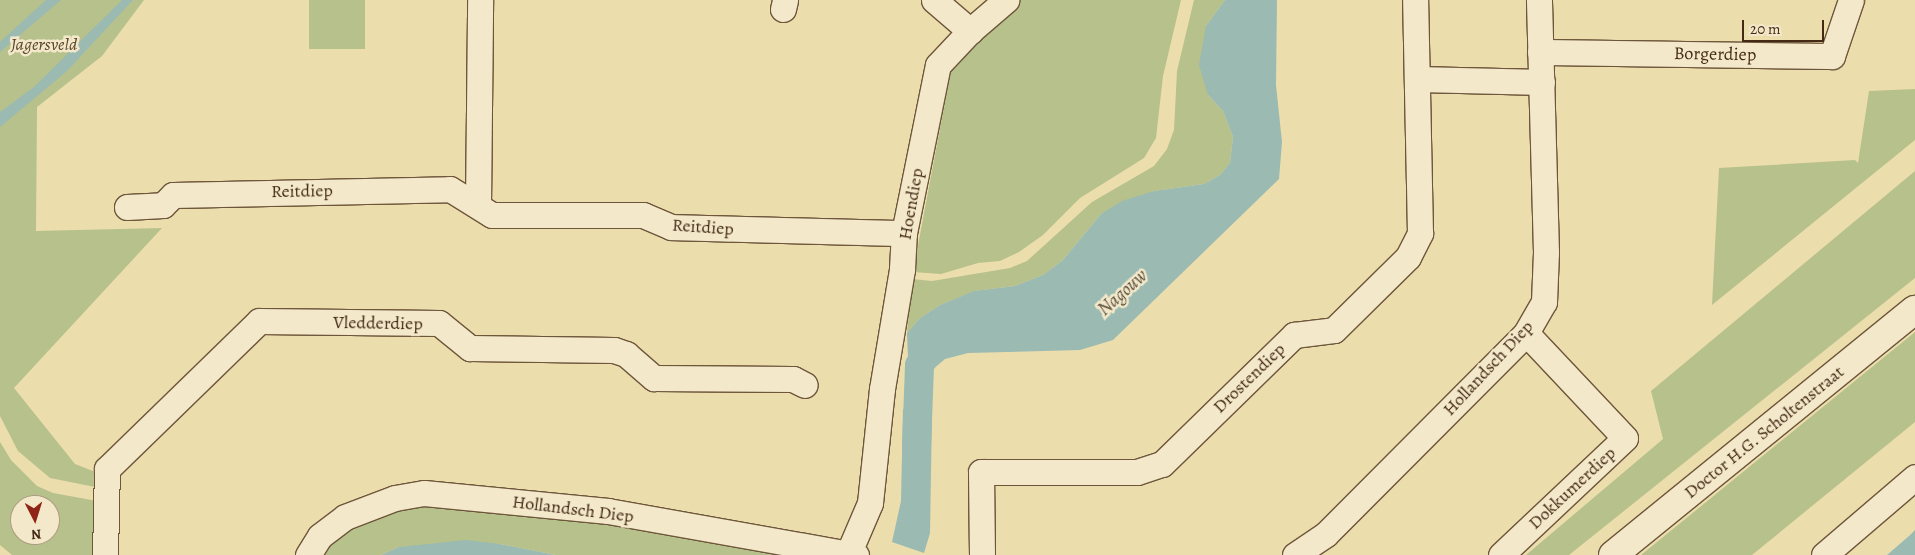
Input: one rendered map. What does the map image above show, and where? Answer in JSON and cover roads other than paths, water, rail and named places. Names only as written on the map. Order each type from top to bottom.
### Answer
[{"type":"main road","name":"Doctor H.G. Scholtenstraat","points":[[1613,555],[1915,310]]},
{"type":"street","points":[[478,205],[480,0]]},
{"type":"street","points":[[934,0],[970,31]]},
{"type":"street","name":"Hoendiep","points":[[853,554],[870,503],[877,438],[902,269],[904,233],[938,65],[970,31],[1006,0]]},
{"type":"street","name":"Drostendiep","points":[[982,555],[981,472],[1137,472],[1162,464],[1294,335],[1334,330],[1408,257],[1420,232],[1419,79],[1415,46],[1415,0]]},
{"type":"street","name":"Hollandsch Diep","points":[[1295,555],[1326,534],[1526,333],[1544,302],[1546,252],[1539,0]]},
{"type":"street","name":"Borgerdiep","points":[[1540,52],[1832,56],[1851,0]]},
{"type":"street","points":[[1419,79],[1542,82]]},
{"type":"street","name":"Reitdiep","points":[[127,207],[163,206],[173,195],[450,189],[492,215],[643,215],[672,228],[904,233]]},
{"type":"street","name":"Vledderdiep","points":[[104,555],[107,469],[259,321],[439,323],[470,348],[619,351],[654,378],[793,380],[805,385]]},
{"type":"street","name":"Dokkumerdiep","points":[[1501,555],[1624,438],[1526,333]]},
{"type":"street","points":[[1824,555],[1915,477]]},
{"type":"street","name":"Hollandsch Diep","points":[[308,555],[320,536],[345,517],[395,498],[424,493],[608,511],[853,554]]},
{"type":"water","points":[[46,0],[61,0],[0,52],[0,42]]},
{"type":"water","points":[[122,0],[133,0],[67,71],[0,127],[0,112],[34,87]]},
{"type":"water","points":[[1225,0],[1277,0],[1276,85],[1282,142],[1279,179],[1113,340],[1080,350],[968,353],[945,359],[932,370],[928,390],[905,384],[908,358],[907,333],[920,318],[940,305],[974,291],[1015,286],[1043,275],[1062,261],[1101,214],[1122,201],[1154,191],[1204,184],[1220,175],[1230,163],[1233,137],[1223,111],[1208,95],[1199,65],[1206,26]]},
{"type":"water","points":[[914,408],[932,411],[930,533],[924,553],[892,542],[901,501],[903,409]]},
{"type":"water","points":[[1915,530],[1915,555],[1887,555],[1909,536]]},
{"type":"water","points":[[466,540],[500,544],[556,555],[381,555],[399,547]]},
{"type":"waterway","name":"Nagouw","points":[[916,447],[919,365],[928,349]]},
{"type":"park label","name":"Jagersveld","points":[[44,44]]}]
